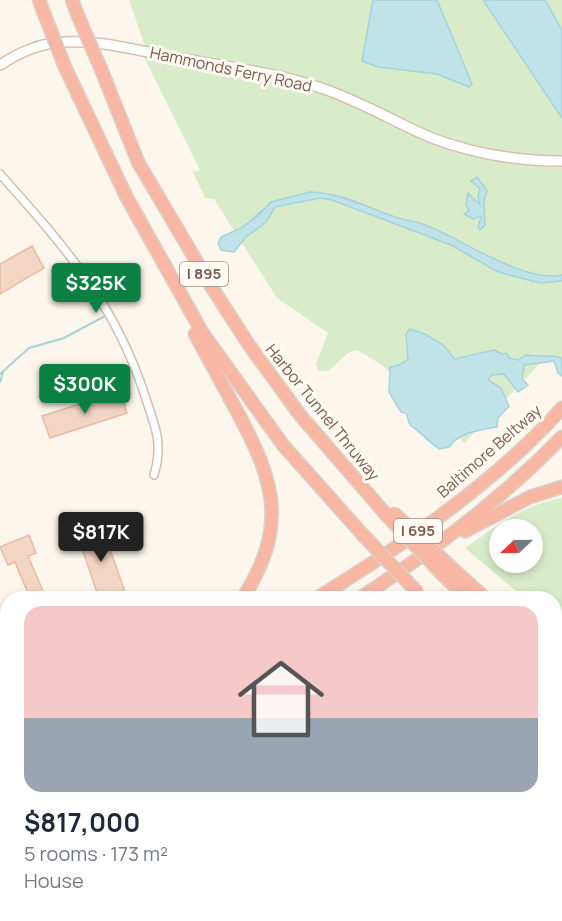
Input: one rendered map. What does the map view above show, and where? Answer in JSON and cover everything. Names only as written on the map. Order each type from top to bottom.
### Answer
[{"type":"highway","name":"I 895","points":[[39,0],[65,67],[126,196],[202,332],[283,445],[363,536],[415,591]]},
{"type":"highway","name":"Harbor Tunnel Thruway","points":[[72,0],[138,162],[183,241],[249,345],[300,415],[339,460],[448,573],[461,591]]},
{"type":"highway","points":[[126,196],[162,274],[249,433],[267,474],[273,509],[271,537],[261,567],[247,591]]},
{"type":"highway","name":"Baltimore Beltway","points":[[328,591],[372,564],[441,515],[514,455],[562,408]]},
{"type":"highway","name":"I 695","points":[[371,591],[440,545],[531,469],[562,437]]},
{"type":"highway","points":[[440,545],[519,501],[562,487]]},
{"type":"highway","points":[[448,573],[475,591]]},
{"type":"street","name":"Hammonds Ferry Road","points":[[0,64],[20,54],[54,43],[89,43],[136,50],[265,73],[310,84],[349,99],[432,138],[468,150],[519,159],[562,161]]},
{"type":"street","points":[[0,174],[67,250],[114,320],[138,374],[160,446],[154,475]]},
{"type":"green space","points":[[129,0],[562,0],[562,358],[548,355],[464,443],[382,365],[357,350],[348,353],[328,371],[318,371],[316,364],[328,333],[277,298],[214,199],[205,198],[193,172],[200,170],[144,57],[145,46]]},
{"type":"green space","points":[[562,498],[562,591],[516,591],[494,573],[543,573],[543,519],[507,519],[534,506]]},
{"type":"green space","points":[[489,532],[489,568],[465,548]]},
{"type":"water","points":[[373,0],[437,0],[472,84],[469,87],[437,74],[378,67],[362,61]]},
{"type":"water","points":[[483,0],[545,0],[562,30],[562,118]]},
{"type":"water","points":[[477,177],[487,191],[484,201],[485,225],[480,230],[478,227],[481,216],[473,219],[464,214],[469,211],[466,205],[468,193],[480,205],[478,196],[480,189],[471,181]]},
{"type":"water","points":[[310,192],[344,198],[398,218],[422,224],[511,266],[546,276],[562,275],[562,281],[540,283],[498,272],[451,245],[332,200],[321,198],[275,207],[266,222],[246,237],[234,252],[221,250],[218,243],[221,237],[241,228],[271,202]]},
{"type":"water","points":[[410,329],[425,334],[443,345],[455,359],[494,350],[502,354],[507,353],[509,358],[518,360],[525,355],[562,358],[562,376],[558,373],[554,361],[524,365],[522,379],[528,385],[518,392],[504,374],[492,375],[488,380],[501,388],[509,406],[498,418],[497,427],[464,435],[449,447],[440,449],[410,425],[406,413],[401,412],[389,392],[390,367],[399,365],[408,359],[406,334]]},
{"type":"building","points":[[32,246],[44,268],[0,294],[0,264]]},
{"type":"building","points":[[120,391],[127,413],[50,438],[42,416]]},
{"type":"building","points":[[101,523],[125,591],[97,591],[76,531]]},
{"type":"building","points":[[29,535],[36,553],[28,556],[43,591],[27,591],[15,562],[8,565],[0,547]]},
{"type":"waterway","points":[[341,197],[358,203]]},
{"type":"waterway","points":[[252,220],[263,210]]},
{"type":"waterway","points":[[0,374],[29,348],[64,338],[105,316]]},
{"type":"waterway","points":[[0,382],[3,373]]}]
